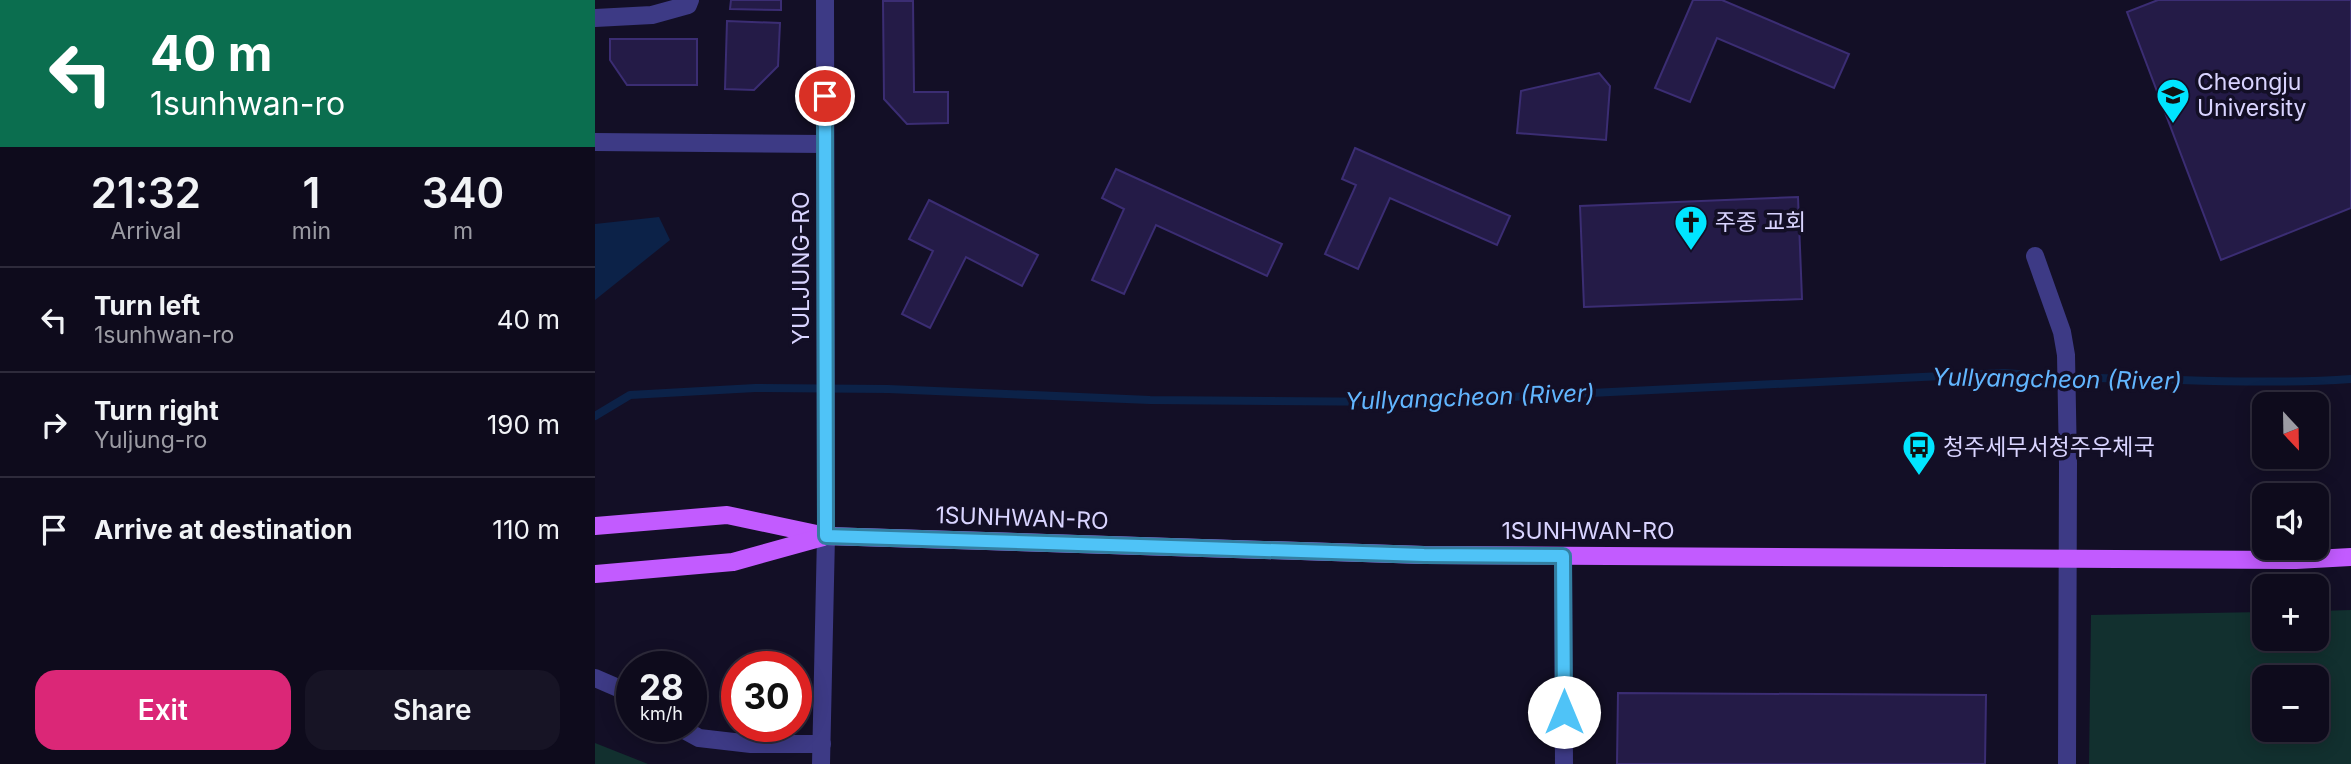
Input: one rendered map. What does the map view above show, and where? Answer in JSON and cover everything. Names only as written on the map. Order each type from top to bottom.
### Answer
[{"type":"main road","name":"1SUNHWAN-RO","points":[[595,526],[727,515],[826,536],[1410,555],[2296,561],[2351,557]]},
{"type":"main road","name":"1SUNHWAN-RO","points":[[595,573],[733,562],[826,536]]},
{"type":"street","points":[[595,18],[652,15],[688,5],[690,0]]},
{"type":"street","name":"YULJUNG-RO","points":[[821,764],[826,536],[825,0]]},
{"type":"street","points":[[595,142],[825,144]]},
{"type":"street","points":[[2035,256],[2062,332],[2066,355],[2067,764]]},
{"type":"street","points":[[1563,556],[1564,764]]},
{"type":"street","points":[[595,678],[616,687]]},
{"type":"street","points":[[707,739],[751,744],[822,744]]},
{"type":"green space","points":[[2351,610],[2351,764],[2089,764],[2091,615],[2252,612],[2252,651],[2329,651],[2329,611]]},
{"type":"green space","points":[[595,743],[648,764],[595,764]]},
{"type":"water","points":[[659,217],[670,240],[595,300],[595,224]]},
{"type":"building","points":[[731,0],[781,0],[781,10],[730,9]]},
{"type":"building","points":[[1693,0],[1722,0],[1849,54],[1834,88],[1717,38],[1690,102],[1655,88]]},
{"type":"building","points":[[2158,0],[2351,0],[2351,208],[2221,260],[2127,12]]},
{"type":"building","points":[[883,1],[913,1],[914,92],[948,92],[948,123],[907,124],[884,99]]},
{"type":"building","points":[[727,21],[780,23],[778,66],[754,90],[725,89]]},
{"type":"building","points":[[610,39],[697,39],[697,85],[627,85],[610,60]]},
{"type":"building","points":[[1599,73],[1610,86],[1606,140],[1517,133],[1521,91]]},
{"type":"building","points":[[1355,148],[1510,216],[1497,245],[1390,198],[1358,269],[1325,254],[1356,185],[1342,179]]},
{"type":"building","points":[[1116,169],[1282,244],[1267,276],[1156,225],[1124,294],[1092,280],[1124,209],[1102,198]]},
{"type":"building","name":"주중 교회","points":[[1798,197],[1802,299],[1584,307],[1580,206]]},
{"type":"building","points":[[929,200],[1038,255],[1022,286],[966,257],[930,328],[902,314],[933,251],[909,239]]},
{"type":"building","points":[[1618,693],[1986,695],[1985,764],[1617,764]]},
{"type":"waterway","name":"Yullyangcheon (River)","points":[[595,416],[630,395],[755,388],[888,389],[1150,400],[1406,402],[2004,373],[2223,381],[2351,379]]},
{"type":"place","name":"Cheongju University","points":[[2173,125]]},
{"type":"place","name":"주중 교회","points":[[1691,252]]},
{"type":"place","name":"청주세무서청주우체국","points":[[1919,477]]},
{"type":"route","points":[[825,96],[826,536],[1424,555],[1563,556],[1564,712]]}]
